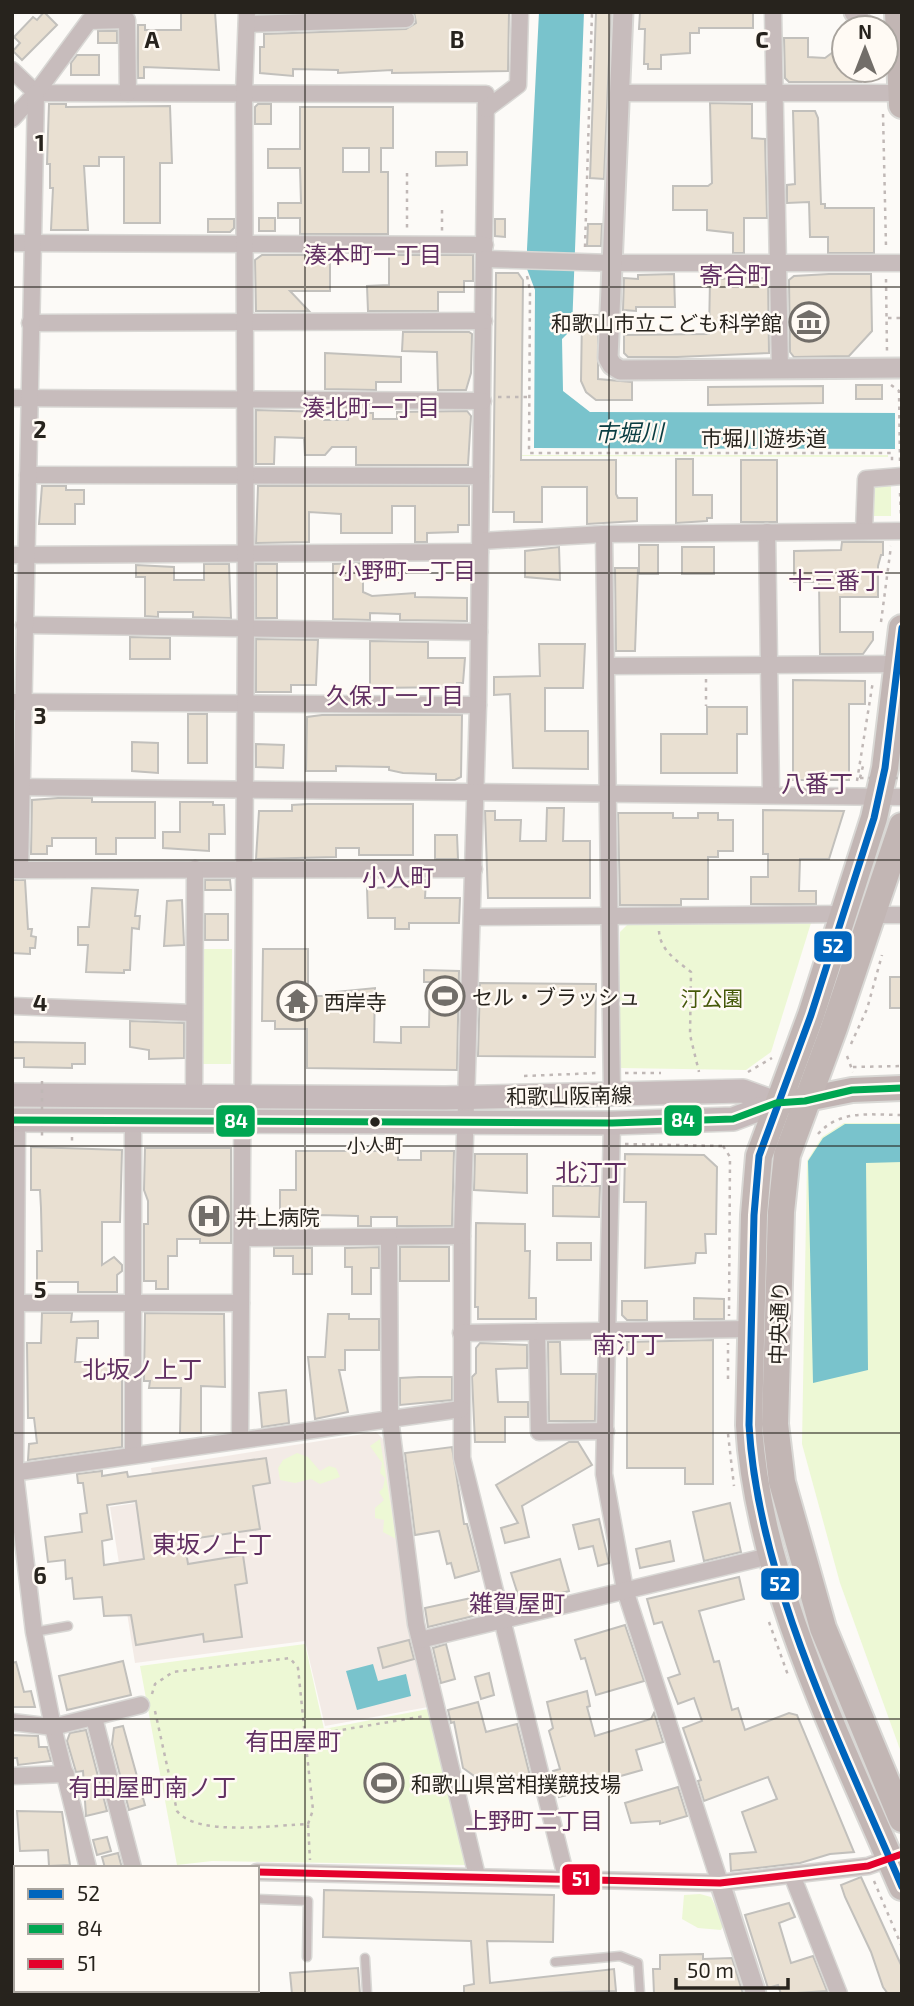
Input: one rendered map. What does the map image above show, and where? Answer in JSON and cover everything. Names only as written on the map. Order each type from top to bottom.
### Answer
[{"type":"highway","name":"中央通り","points":[[891,628],[900,664],[891,796],[843,914],[798,1055],[776,1103],[759,1156],[751,1329],[751,1454],[772,1555],[798,1642],[896,1856],[902,1888]]},
{"type":"highway","name":"中央通り","points":[[902,826],[787,1155],[780,1212],[777,1452],[782,1482],[823,1628],[902,1819]]},
{"type":"main road","points":[[776,1103],[806,1101],[852,1090],[902,1088]]},
{"type":"main road","name":"和歌山阪南線","points":[[12,1095],[465,1098],[743,1091],[776,1103]]},
{"type":"main road","name":"和歌山阪南線","points":[[15,1121],[612,1123],[733,1119],[776,1103]]},
{"type":"street","points":[[486,108],[518,85],[520,12]]},
{"type":"street","points":[[623,12],[606,259],[608,358],[612,365],[620,370],[895,368]]},
{"type":"street","points":[[773,12],[780,369]]},
{"type":"street","points":[[240,1440],[246,627],[244,93],[247,18],[382,16],[406,19]]},
{"type":"street","points":[[12,119],[36,93],[89,21],[127,20],[128,93]]},
{"type":"street","points":[[12,70],[36,93],[486,94],[480,632],[473,917],[465,1098],[462,1458],[566,1877]]},
{"type":"street","points":[[619,93],[775,94],[830,83]]},
{"type":"street","points":[[36,93],[28,475],[19,555],[24,625],[17,702],[16,870],[474,869]]},
{"type":"street","points":[[12,243],[245,244],[485,252],[521,267],[606,259],[693,269],[779,264],[894,263]]},
{"type":"street","points":[[30,323],[484,321]]},
{"type":"street","points":[[12,398],[482,401]]},
{"type":"street","points":[[864,531],[866,479],[901,468]]},
{"type":"street","points":[[28,475],[481,476]]},
{"type":"street","points":[[19,555],[481,547],[656,529],[767,533],[864,531],[898,527]]},
{"type":"street","points":[[767,533],[771,796]]},
{"type":"street","points":[[604,534],[612,1094]]},
{"type":"street","points":[[24,625],[480,632]]},
{"type":"street","points":[[607,666],[900,664]]},
{"type":"street","points":[[17,702],[478,705]]},
{"type":"street","points":[[17,787],[891,796]]},
{"type":"street","points":[[194,1098],[195,869]]},
{"type":"street","points":[[473,917],[843,914]]},
{"type":"street","points":[[872,915],[902,915]]},
{"type":"street","points":[[12,1006],[193,1013]]},
{"type":"street","points":[[15,1121],[13,1473],[34,1632],[53,1727],[88,1866]]},
{"type":"street","points":[[133,1121],[133,1455]]},
{"type":"street","points":[[612,1123],[604,1474],[625,1590],[756,1994]]},
{"type":"street","points":[[242,1178],[250,1200],[250,1238],[463,1236]]},
{"type":"street","points":[[389,1238],[390,1419],[419,1640],[477,1876]]},
{"type":"street","points":[[14,1303],[241,1303]]},
{"type":"street","points":[[461,1333],[751,1329]]},
{"type":"street","points":[[537,1332],[538,1432],[607,1430]]},
{"type":"street","points":[[13,1473],[461,1409]]},
{"type":"street","points":[[419,1640],[772,1555]]},
{"type":"street","points":[[12,1722],[53,1727],[148,1706]]},
{"type":"street","points":[[94,1718],[132,1866]]},
{"type":"street","points":[[12,1776],[66,1774]]},
{"type":"street","points":[[259,1872],[566,1877],[720,1883],[868,1866],[896,1856]]},
{"type":"street","points":[[792,1875],[839,1994]]},
{"type":"lane","points":[[34,1632],[68,1626]]},
{"type":"lane","points":[[259,1899],[308,1901],[307,1958]]},
{"type":"lane","points":[[555,1962],[620,1956],[638,1963],[640,1994]]},
{"type":"lane","points":[[365,1958],[367,1994]]},
{"type":"path","points":[[592,12],[585,250],[606,259]]},
{"type":"path","points":[[898,84],[894,263],[887,318],[895,368],[888,384],[899,391],[900,396],[901,468]]},
{"type":"path","points":[[407,173],[407,236]]},
{"type":"path","points":[[442,210],[442,236]]},
{"type":"path","name":"市堀川遊歩道","points":[[521,267],[530,290],[529,453],[892,453],[892,460]]},
{"type":"path","points":[[887,318],[902,318]]},
{"type":"path","points":[[507,397],[528,397]]},
{"type":"path","points":[[891,628],[898,527]]},
{"type":"path","points":[[706,675],[706,706]]},
{"type":"path","points":[[873,676],[856,783],[862,776],[902,778]]},
{"type":"path","points":[[659,917],[660,938],[670,956],[691,972],[690,1035],[699,1072]]},
{"type":"path","points":[[845,1053],[851,1062]]},
{"type":"path","points":[[750,1072],[776,1055]]},
{"type":"path","points":[[853,1067],[902,1066]]},
{"type":"path","points":[[42,1082],[42,1136]]},
{"type":"path","points":[[814,1139],[826,1125],[843,1116],[902,1115]]},
{"type":"path","points":[[723,1146],[730,1157]]},
{"type":"path","points":[[308,1825],[202,1827],[188,1822],[177,1811],[148,1706],[152,1689],[161,1679],[173,1672],[290,1658],[298,1668],[313,1810],[311,1823],[308,1825],[311,1872]]},
{"type":"path","points":[[304,1736],[438,1714]]},
{"type":"path","points":[[874,1883],[902,1947]]},
{"type":"shaded area","points":[[376,1432],[384,1440],[412,1631],[428,1707],[325,1726],[305,1641],[135,1663],[110,1507],[156,1500],[151,1468]]},
{"type":"green space","points":[[888,455],[888,457],[521,456]]},
{"type":"green space","points":[[891,483],[891,516],[871,516],[871,489],[874,485]]},
{"type":"green space","name":"汀公園","points":[[811,923],[771,1052],[746,1070],[619,1068],[620,932],[627,925]]},
{"type":"green space","points":[[200,949],[232,949],[231,1064],[200,1064]]},
{"type":"green space","points":[[844,1123],[902,1123],[902,1755],[840,1583],[802,1444],[807,1161],[822,1137]]},
{"type":"green space","points":[[380,1439],[396,1539],[383,1532],[384,1520],[375,1518],[375,1508],[384,1500],[379,1492],[383,1488],[385,1478],[380,1473],[382,1463],[370,1446]]},
{"type":"green space","points":[[297,1453],[308,1457],[320,1471],[329,1466],[336,1468],[340,1477],[320,1484],[311,1479],[295,1483],[280,1480],[278,1468],[283,1460]]},
{"type":"green space","points":[[305,1644],[324,1729],[428,1709],[467,1865],[212,1861],[177,1865],[140,1666]]},
{"type":"green space","points":[[700,1894],[711,1897],[724,1924],[721,1930],[698,1928],[682,1919],[684,1895]]},
{"type":"water","name":"市堀川","points":[[539,12],[584,12],[572,329],[562,339],[563,391],[590,412],[902,413],[902,449],[534,448],[535,290],[527,269],[527,249]]},
{"type":"water","points":[[845,1124],[902,1124],[902,1162],[866,1163],[868,1370],[813,1383],[808,1161],[823,1138]]},
{"type":"water","points":[[373,1664],[378,1681],[406,1674],[411,1696],[357,1710],[346,1671]]},
{"type":"pier","points":[[895,410],[902,410],[902,452],[895,452]]},
{"type":"building","points":[[44,12],[57,25],[22,60],[13,51],[20,43],[14,37],[33,17],[37,20]]},
{"type":"building","points":[[181,12],[215,12],[219,70],[144,67],[144,78],[138,78],[138,25],[145,25],[145,30],[181,30]]},
{"type":"building","points":[[414,12],[509,12],[508,71],[392,73],[392,70],[338,73],[338,70],[293,69],[293,76],[260,73],[260,47],[264,47],[264,34],[406,29],[416,23]]},
{"type":"building","points":[[596,12],[611,12],[604,179],[590,178]]},
{"type":"building","points":[[640,12],[753,12],[753,28],[699,28],[699,33],[690,33],[690,53],[661,55],[661,69],[648,69],[648,64],[644,64],[645,29],[639,29]]},
{"type":"building","points":[[98,31],[117,31],[117,43],[98,43]]},
{"type":"building","points":[[784,38],[808,38],[808,57],[825,58],[830,54],[830,82],[789,82],[785,78]]},
{"type":"building","points":[[77,55],[99,55],[99,75],[71,75],[71,63]]},
{"type":"building","points":[[710,103],[752,104],[752,138],[765,139],[767,218],[744,218],[744,253],[733,253],[733,233],[707,230],[707,210],[673,210],[673,186],[708,186],[712,183]]},
{"type":"building","points":[[49,104],[66,104],[66,107],[170,106],[172,163],[160,163],[160,223],[124,223],[124,157],[99,157],[99,166],[84,166],[88,230],[51,230],[53,188],[50,188],[50,164],[47,164]]},
{"type":"building","points":[[258,104],[271,104],[271,124],[255,124],[255,107]]},
{"type":"building","points":[[300,107],[393,107],[393,148],[381,148],[381,172],[388,172],[388,234],[300,234],[300,218],[278,218],[278,203],[301,203],[300,168],[268,168],[268,149],[300,149]],"holes":[[[343,148],[369,148],[369,172],[343,172]]]},
{"type":"building","points":[[793,111],[815,111],[818,118],[821,204],[825,204],[825,208],[874,208],[874,253],[828,253],[828,237],[810,237],[809,202],[787,203],[787,185],[795,184]]},
{"type":"building","points":[[436,152],[467,152],[467,165],[436,166]]},
{"type":"building","points":[[259,218],[275,218],[275,231],[259,231]]},
{"type":"building","points":[[208,219],[234,219],[234,228],[230,232],[208,232]]},
{"type":"building","points":[[495,219],[505,219],[505,237],[495,236]]},
{"type":"building","points":[[588,224],[602,224],[601,246],[587,246]]},
{"type":"building","points":[[262,255],[330,255],[330,291],[290,291],[309,311],[256,311],[255,260]]},
{"type":"building","points":[[389,255],[473,255],[473,281],[464,281],[464,292],[438,292],[438,311],[368,311],[367,286],[389,285]]},
{"type":"building","points":[[496,273],[518,273],[523,280],[521,460],[616,460],[616,494],[618,498],[637,498],[637,521],[587,524],[587,487],[542,487],[542,522],[514,522],[514,512],[493,512]]},
{"type":"building","points":[[674,274],[675,307],[636,307],[636,311],[623,310],[624,278],[638,279],[638,275]]},
{"type":"building","points":[[871,274],[872,331],[849,356],[794,357],[790,352],[789,280],[794,276]]},
{"type":"building","points":[[768,278],[769,353],[628,357],[624,353],[624,335],[709,334],[710,279]]},
{"type":"building","points":[[582,315],[598,315],[598,379],[632,382],[632,400],[596,400],[586,392],[581,381]]},
{"type":"building","points":[[403,332],[472,334],[471,373],[466,390],[438,390],[437,352],[402,351]]},
{"type":"building","points":[[325,353],[401,357],[401,382],[376,382],[376,390],[325,389]]},
{"type":"building","points":[[856,385],[882,385],[882,399],[856,399]]},
{"type":"building","points":[[823,386],[823,403],[708,405],[708,387]]},
{"type":"building","points":[[256,410],[324,412],[324,420],[348,420],[348,413],[373,413],[373,419],[397,419],[397,412],[467,411],[471,416],[468,465],[356,465],[356,447],[332,447],[325,455],[305,455],[304,438],[275,437],[274,464],[256,464]]},
{"type":"building","points":[[676,459],[693,459],[693,495],[712,495],[712,518],[707,518],[707,521],[676,523]]},
{"type":"building","points":[[741,460],[777,460],[777,522],[741,522]]},
{"type":"building","points":[[42,486],[66,486],[66,490],[84,490],[84,504],[75,504],[75,524],[39,524]]},
{"type":"building","points":[[258,486],[469,486],[469,525],[458,525],[458,532],[427,533],[427,542],[415,542],[415,506],[392,506],[392,533],[341,533],[341,514],[309,512],[309,542],[256,543]]},
{"type":"building","points":[[842,542],[883,542],[883,555],[878,566],[878,597],[840,597],[840,632],[873,632],[873,640],[863,654],[820,654],[819,582],[794,582],[794,551],[841,550]]},
{"type":"building","points":[[639,545],[658,545],[658,574],[639,574]]},
{"type":"building","points":[[559,547],[560,580],[525,577],[525,551]]},
{"type":"building","points":[[682,547],[714,547],[714,574],[682,574]]},
{"type":"building","points":[[363,563],[363,592],[372,596],[415,593],[415,597],[467,598],[467,621],[400,620],[400,614],[370,613],[370,620],[333,619],[333,564]]},
{"type":"building","points":[[204,564],[229,564],[231,618],[193,617],[193,612],[158,612],[158,617],[145,616],[145,577],[136,577],[136,565],[174,567],[174,580],[204,580]]},
{"type":"building","points":[[256,564],[277,564],[277,618],[256,618]]},
{"type":"building","points":[[615,568],[638,568],[635,651],[616,651]]},
{"type":"building","points":[[130,637],[170,638],[170,659],[130,659]]},
{"type":"building","points":[[256,639],[318,640],[316,685],[291,685],[291,692],[256,692]]},
{"type":"building","points":[[370,641],[428,642],[428,658],[465,658],[463,683],[457,683],[457,687],[370,688]]},
{"type":"building","points":[[539,644],[585,644],[583,688],[545,688],[545,731],[588,731],[588,769],[513,768],[510,694],[494,695],[494,677],[540,676]]},
{"type":"building","points":[[793,680],[865,681],[865,704],[849,704],[849,780],[793,780]]},
{"type":"building","points":[[707,707],[747,707],[747,734],[737,734],[737,773],[661,773],[661,734],[707,734]]},
{"type":"building","points":[[188,714],[207,714],[207,763],[188,763]]},
{"type":"building","points":[[462,715],[461,777],[455,780],[436,780],[436,774],[403,773],[389,770],[389,767],[336,766],[336,771],[306,771],[307,717]]},
{"type":"building","points":[[132,742],[158,743],[158,773],[132,771]]},
{"type":"building","points":[[256,744],[284,745],[283,768],[256,767]]},
{"type":"building","points":[[92,798],[92,802],[155,802],[155,838],[116,838],[116,854],[96,854],[96,838],[52,838],[52,846],[47,846],[47,854],[31,854],[32,800]]},
{"type":"building","points":[[180,802],[213,802],[213,805],[224,805],[225,834],[209,834],[209,851],[163,848],[163,832],[180,832]]},
{"type":"building","points":[[413,804],[413,855],[359,855],[359,848],[336,848],[336,857],[256,859],[259,811],[292,811],[292,805]]},
{"type":"building","points":[[547,808],[564,808],[563,841],[590,841],[590,898],[488,898],[485,811],[495,811],[495,820],[521,820],[520,841],[546,841]]},
{"type":"building","points":[[763,810],[844,811],[829,859],[800,859],[799,891],[816,891],[816,904],[751,904],[751,877],[768,877],[768,854],[763,854]]},
{"type":"building","points":[[618,813],[673,813],[673,818],[698,818],[698,813],[718,813],[718,820],[733,820],[733,851],[718,851],[718,857],[708,857],[708,899],[681,899],[681,905],[620,905]]},
{"type":"building","points":[[435,835],[457,835],[458,859],[435,859]]},
{"type":"building","points":[[12,880],[25,880],[28,929],[32,929],[31,936],[36,937],[35,948],[30,948],[30,954],[12,953]]},
{"type":"building","points":[[205,880],[230,880],[231,890],[205,890]]},
{"type":"building","points":[[411,880],[426,880],[425,898],[460,898],[459,923],[409,923],[409,929],[395,929],[395,918],[368,918],[367,888],[401,887]]},
{"type":"building","points":[[92,888],[138,890],[135,916],[140,916],[139,929],[132,928],[130,970],[124,970],[124,973],[86,972],[88,945],[78,945],[78,927],[89,927]]},
{"type":"building","points":[[182,900],[184,945],[164,946],[167,901]]},
{"type":"building","points":[[205,914],[228,914],[228,940],[205,940]]},
{"type":"building","points":[[263,949],[308,949],[308,996],[336,996],[336,992],[375,988],[374,1042],[401,1043],[401,1027],[429,1027],[430,982],[424,982],[424,970],[459,971],[457,1070],[307,1068],[307,1029],[275,1029],[275,1021],[262,1021]]},
{"type":"building","points":[[890,977],[902,977],[902,1008],[890,1008]]},
{"type":"building","points":[[480,983],[596,984],[595,1057],[478,1056]]},
{"type":"building","points":[[130,1021],[184,1023],[184,1058],[149,1059],[149,1050],[130,1047]]},
{"type":"building","points":[[12,1042],[85,1043],[85,1064],[72,1064],[72,1068],[24,1067],[24,1058],[12,1058]]},
{"type":"building","points":[[31,1147],[122,1150],[120,1222],[102,1222],[102,1265],[114,1257],[122,1265],[122,1271],[117,1275],[117,1292],[78,1292],[78,1282],[37,1282],[37,1251],[42,1251],[41,1208],[40,1190],[31,1190]]},
{"type":"building","name":"井上病院","points":[[145,1148],[231,1148],[231,1243],[200,1243],[200,1239],[177,1239],[177,1256],[168,1256],[168,1289],[156,1289],[156,1281],[144,1281],[144,1224],[148,1224],[148,1201],[144,1190]]},
{"type":"building","points":[[296,1151],[398,1151],[398,1160],[421,1160],[421,1151],[454,1151],[452,1226],[397,1226],[397,1217],[371,1217],[371,1226],[358,1226],[358,1216],[320,1215],[320,1221],[312,1221],[312,1227],[293,1227],[293,1221],[280,1221],[280,1190],[296,1190]]},
{"type":"building","points":[[475,1154],[527,1154],[527,1193],[474,1190]]},
{"type":"building","points":[[625,1154],[704,1155],[717,1167],[716,1234],[705,1234],[706,1253],[696,1253],[695,1263],[645,1268],[646,1202],[624,1202]]},
{"type":"building","points":[[553,1186],[600,1186],[599,1217],[553,1216]]},
{"type":"building","points":[[476,1223],[525,1224],[525,1251],[530,1251],[529,1298],[536,1298],[536,1319],[478,1319],[478,1307],[475,1307]]},
{"type":"building","points":[[557,1243],[591,1243],[591,1260],[557,1260]]},
{"type":"building","points":[[379,1247],[379,1268],[371,1268],[371,1294],[352,1294],[352,1267],[345,1267],[345,1248]]},
{"type":"building","points":[[400,1247],[449,1247],[449,1281],[400,1281]]},
{"type":"building","points":[[274,1248],[312,1248],[312,1274],[293,1274],[293,1256],[274,1256]]},
{"type":"building","points":[[694,1298],[724,1299],[724,1319],[694,1319]]},
{"type":"building","points":[[622,1301],[647,1301],[647,1320],[627,1320],[622,1315]]},
{"type":"building","points":[[42,1313],[72,1313],[71,1322],[98,1321],[98,1338],[77,1338],[75,1362],[122,1362],[122,1447],[28,1460],[29,1444],[37,1443],[34,1418],[28,1418],[27,1343],[41,1343]]},
{"type":"building","points":[[145,1313],[224,1314],[225,1387],[201,1386],[201,1433],[180,1433],[181,1388],[149,1388],[150,1381],[144,1381]]},
{"type":"building","points":[[328,1314],[349,1314],[349,1319],[379,1319],[379,1350],[345,1350],[345,1370],[339,1370],[348,1412],[315,1419],[308,1357],[325,1357]]},
{"type":"building","points":[[713,1340],[713,1484],[685,1484],[685,1468],[627,1468],[627,1342]]},
{"type":"building","points":[[548,1342],[560,1342],[561,1374],[596,1374],[595,1421],[549,1421]]},
{"type":"building","points":[[480,1343],[527,1345],[527,1368],[496,1369],[498,1402],[528,1402],[528,1417],[505,1417],[505,1442],[475,1442],[472,1377],[476,1373],[476,1348]]},
{"type":"building","points":[[452,1377],[452,1400],[400,1405],[400,1378]]},
{"type":"building","points":[[286,1390],[289,1423],[262,1427],[259,1393]]},
{"type":"building","points":[[569,1442],[578,1442],[592,1465],[522,1506],[529,1537],[505,1543],[501,1528],[518,1523],[496,1485]]},
{"type":"building","points":[[452,1447],[464,1524],[467,1524],[479,1571],[455,1578],[451,1563],[447,1564],[439,1531],[415,1535],[405,1453]]},
{"type":"building","points":[[266,1458],[270,1483],[253,1486],[260,1529],[184,1540],[188,1564],[243,1555],[247,1583],[235,1585],[242,1637],[204,1642],[203,1634],[136,1645],[131,1615],[104,1616],[102,1597],[74,1599],[72,1578],[66,1579],[65,1560],[48,1562],[45,1537],[82,1532],[80,1514],[87,1513],[83,1483],[78,1483],[77,1474],[102,1471],[102,1476],[127,1472],[128,1477]],"holes":[[[136,1501],[144,1559],[104,1565],[102,1541],[112,1539],[107,1505]]]},
{"type":"building","points":[[730,1503],[741,1552],[704,1561],[693,1512]]},
{"type":"building","points":[[599,1519],[609,1563],[598,1566],[593,1546],[579,1549],[573,1525]]},
{"type":"building","points":[[670,1541],[674,1561],[640,1568],[636,1549]]},
{"type":"building","points":[[560,1559],[569,1591],[521,1604],[511,1573]]},
{"type":"building","points":[[739,1577],[744,1599],[699,1611],[714,1662],[719,1661],[732,1710],[738,1708],[745,1730],[789,1713],[797,1715],[854,1852],[830,1854],[800,1863],[731,1871],[730,1854],[756,1852],[742,1812],[777,1799],[768,1777],[704,1801],[698,1781],[701,1780],[683,1728],[702,1721],[694,1698],[678,1704],[668,1678],[680,1674],[662,1622],[654,1624],[647,1599]]},
{"type":"building","points":[[485,1595],[490,1612],[428,1627],[425,1608]]},
{"type":"building","points":[[625,1625],[644,1681],[596,1695],[585,1658],[581,1659],[575,1640]]},
{"type":"building","points":[[409,1640],[414,1659],[383,1668],[378,1648]]},
{"type":"building","points":[[446,1644],[455,1679],[441,1683],[433,1648]]},
{"type":"building","points":[[123,1661],[131,1695],[67,1710],[59,1676]]},
{"type":"building","points":[[16,1662],[24,1692],[31,1691],[35,1707],[12,1707],[12,1663]]},
{"type":"building","points":[[489,1673],[494,1695],[481,1699],[475,1677]]},
{"type":"building","points":[[587,1691],[590,1706],[587,1707],[595,1736],[651,1719],[654,1713],[663,1742],[636,1750],[642,1770],[610,1779],[611,1784],[559,1797],[553,1771],[560,1769],[549,1731],[553,1728],[547,1702]]},
{"type":"building","points":[[478,1702],[486,1732],[517,1724],[530,1776],[491,1788],[463,1768],[454,1722],[451,1723],[448,1710]]},
{"type":"building","points":[[123,1726],[145,1805],[129,1810],[112,1744],[114,1728]]},
{"type":"building","points":[[86,1730],[107,1811],[86,1816],[83,1771],[76,1772],[67,1741],[70,1733]]},
{"type":"building","points":[[12,1735],[38,1736],[39,1747],[47,1747],[51,1761],[18,1765],[17,1758],[12,1758]]},
{"type":"building","points":[[678,1787],[687,1816],[660,1824],[660,1821],[631,1823],[625,1803]]},
{"type":"building","points":[[17,1811],[62,1812],[70,1865],[49,1866],[48,1850],[20,1851]]},
{"type":"building","points":[[107,1837],[111,1851],[97,1855],[93,1840]]},
{"type":"building","points":[[118,1853],[121,1866],[104,1866],[102,1857]]},
{"type":"building","points":[[861,1877],[902,1967],[902,1994],[888,1994],[883,1987],[871,1952],[845,1897],[841,1885]]},
{"type":"building","points":[[324,1890],[554,1895],[553,1942],[487,1941],[490,1983],[614,1969],[616,1991],[464,1994],[464,1986],[474,1984],[471,1941],[323,1937]]},
{"type":"building","points":[[789,1903],[795,1917],[779,1923],[791,1963],[813,1956],[827,1991],[781,1994],[778,1985],[768,1988],[745,1915]]},
{"type":"building","points":[[703,1954],[703,1959],[732,1958],[743,1994],[654,1994],[653,1969],[660,1969],[660,1955]]},
{"type":"building","points":[[358,1968],[360,1994],[292,1994],[290,1973]]},
{"type":"transit line","name":"52","points":[[902,628],[885,768],[874,818],[811,1015],[759,1156],[754,1215],[749,1425],[756,1484],[768,1543],[785,1602],[829,1719],[902,1887]]},
{"type":"transit line","name":"84","points":[[12,1120],[612,1123],[733,1119],[776,1103],[805,1101],[852,1090],[902,1088]]},
{"type":"transit line","name":"51","points":[[259,1872],[720,1883],[868,1866],[902,1854]]},
{"type":"place","name":"和歌山市立こども科学館","points":[[809,322]]},
{"type":"place","name":"セル・ブラッシュ","points":[[445,996]]},
{"type":"place","name":"西岸寺","points":[[297,1001]]},
{"type":"place","name":"小人町","points":[[375,1122]]},
{"type":"place","name":"井上病院","points":[[209,1216]]},
{"type":"place","name":"和歌山県営相撲競技場","points":[[384,1783]]},
{"type":"district","name":"湊本町一丁目","points":[[373,254]]},
{"type":"district","name":"寄合町","points":[[735,274]]},
{"type":"district","name":"湊北町一丁目","points":[[371,407]]},
{"type":"district","name":"小野町一丁目","points":[[407,570]]},
{"type":"district","name":"十三番丁","points":[[836,579]]},
{"type":"district","name":"久保丁一丁目","points":[[395,695]]},
{"type":"district","name":"八番丁","points":[[817,782]]},
{"type":"district","name":"小人町","points":[[398,876]]},
{"type":"district","name":"北汀丁","points":[[591,1171]]},
{"type":"district","name":"南汀丁","points":[[628,1343]]},
{"type":"district","name":"北坂ノ上丁","points":[[142,1368]]},
{"type":"district","name":"東坂ノ上丁","points":[[212,1543]]},
{"type":"district","name":"雑賀屋町","points":[[517,1602]]},
{"type":"district","name":"有田屋町","points":[[293,1740]]},
{"type":"district","name":"有田屋町南ノ丁","points":[[152,1786]]},
{"type":"district","name":"上野町二丁目","points":[[534,1820]]}]
